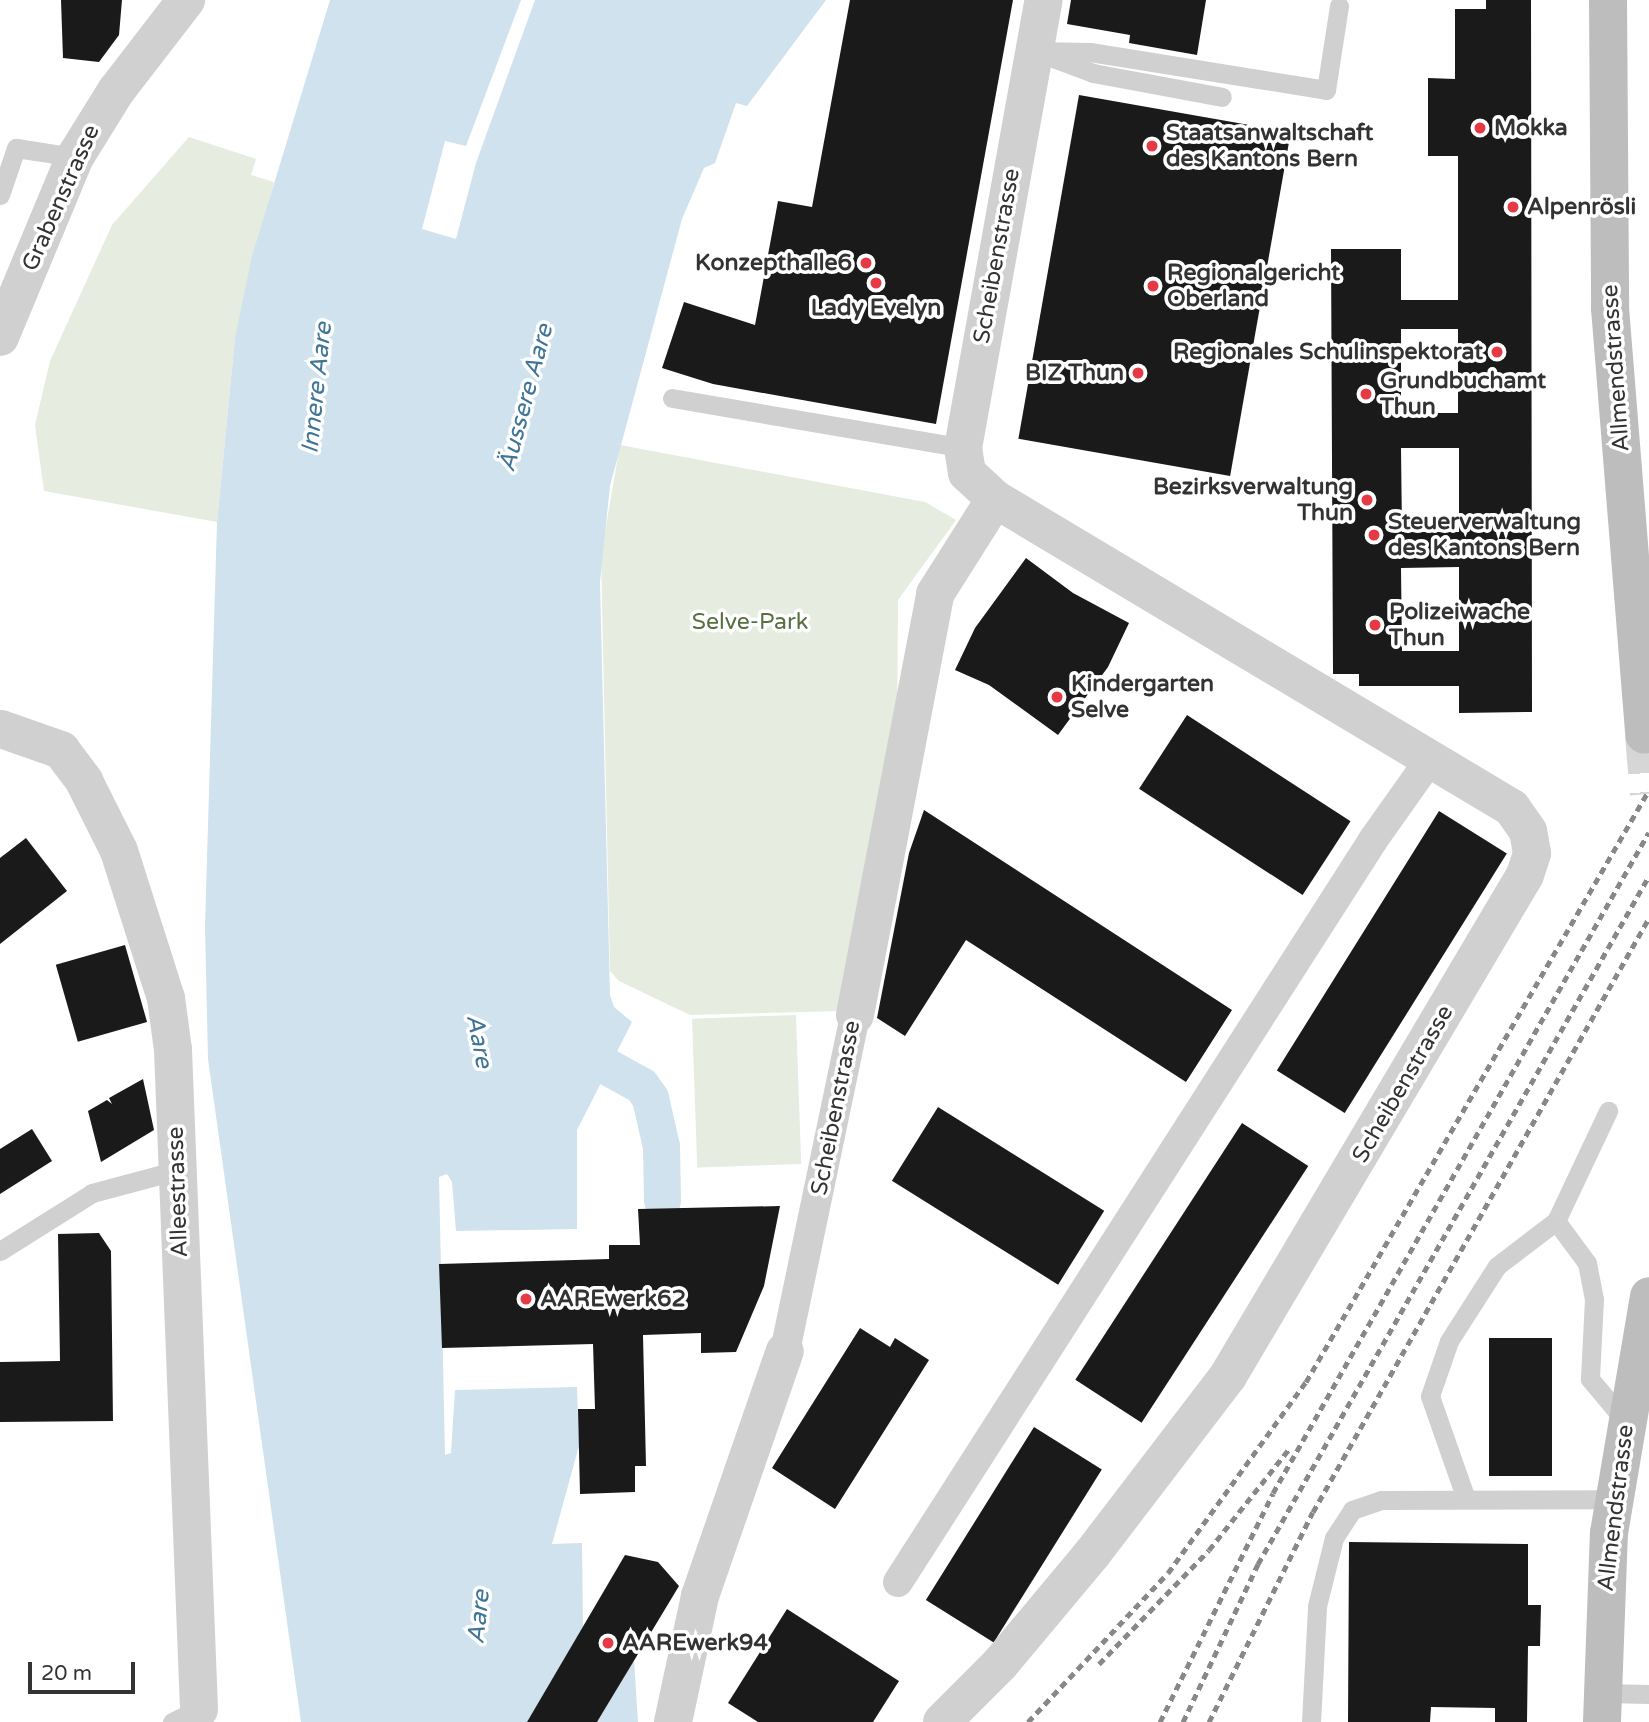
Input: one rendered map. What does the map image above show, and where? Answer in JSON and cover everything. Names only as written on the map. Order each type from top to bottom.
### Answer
[{"type":"main road","name":"Allmendstrasse","points":[[1608,0],[1610,308],[1644,735]]},
{"type":"main road","name":"Allmendstrasse","points":[[1602,1707],[1614,1499],[1649,1296]]},
{"type":"street","name":"Grabenstrasse","points":[[0,337],[75,157],[116,91],[186,0]]},
{"type":"street","name":"Scheibenstrasse","points":[[942,1722],[1000,1664],[1100,1544],[1228,1376],[1525,875],[1531,842],[1522,818],[1431,758],[995,499],[967,473],[963,448],[1044,0]]},
{"type":"street","name":"Scheibenstrasse","points":[[673,1722],[700,1596],[785,1351],[855,1016],[935,594],[995,499]]},
{"type":"street","name":"Alleestrasse","points":[[0,725],[61,750],[84,781],[119,851],[166,998],[178,1170],[190,1718]]},
{"type":"street","points":[[898,1582],[1373,840],[1431,758]]},
{"type":"lane","points":[[1034,51],[1090,52],[1326,90],[1339,6]]},
{"type":"lane","points":[[1034,51],[1093,73],[1222,97]]},
{"type":"lane","points":[[0,195],[8,143],[75,157]]},
{"type":"lane","points":[[672,398],[963,448]]},
{"type":"lane","points":[[1466,1499],[1430,1396],[1449,1341],[1497,1266],[1556,1221],[1608,1111]]},
{"type":"lane","points":[[0,1251],[92,1193],[178,1170]]},
{"type":"lane","points":[[1556,1221],[1587,1263],[1594,1299],[1590,1380],[1626,1422]]},
{"type":"lane","points":[[1311,1722],[1317,1606],[1342,1523],[1352,1510],[1373,1502],[1614,1499]]},
{"type":"lane","points":[[1602,1707],[1649,1694]]},
{"type":"green space","points":[[189,137],[256,159],[251,175],[274,182],[235,338],[217,522],[44,491],[35,425],[50,361],[112,225]]},
{"type":"green space","name":"Selve-Park","points":[[620,445],[925,502],[956,520],[898,600],[897,742],[843,1011],[690,1015],[619,981],[610,971],[601,555]]},
{"type":"green space","points":[[796,1015],[801,1164],[697,1168],[692,1019]]},
{"type":"water","points":[[330,0],[521,0],[466,146],[445,141],[422,229],[456,239],[476,163],[535,0],[826,0],[747,106],[736,103],[715,163],[704,168],[682,219],[610,486],[600,582],[610,995],[614,1007],[632,1022],[577,1130],[577,1229],[456,1231],[452,1182],[447,1174],[439,1177],[445,1455],[451,1453],[455,1390],[577,1387],[579,1446],[552,1544],[582,1543],[583,1627],[527,1722],[301,1722],[208,1059],[205,926],[217,522],[235,338],[252,256]]},
{"type":"water","points":[[634,1660],[638,1722],[597,1722]]},
{"type":"building","points":[[61,0],[122,0],[119,35],[99,62],[63,58]]},
{"type":"building","name":"Konzepthalle6","points":[[850,0],[1013,0],[936,424],[713,384],[662,368],[684,302],[755,325],[778,201],[812,207]]},
{"type":"building","points":[[1071,0],[1206,0],[1197,55],[1129,43],[1130,35],[1067,24]]},
{"type":"building","name":"Bezirksverwaltung Thun","points":[[1486,0],[1531,0],[1532,712],[1459,713],[1459,686],[1359,686],[1359,674],[1333,674],[1331,249],[1401,249],[1401,300],[1458,300],[1458,156],[1428,156],[1428,78],[1455,79],[1455,9],[1486,9]],"holes":[[[1401,329],[1458,329],[1458,413],[1401,413]],[[1401,448],[1459,448],[1459,532],[1402,532]],[[1459,567],[1459,651],[1402,651],[1401,568]]]},
{"type":"building","points":[[1079,95],[1291,132],[1230,476],[1018,439]]},
{"type":"building","points":[[1026,558],[1073,593],[1129,623],[1108,667],[1058,735],[989,685],[955,670],[975,628]]},
{"type":"building","points":[[1187,715],[1351,821],[1303,895],[1139,789]]},
{"type":"building","points":[[924,810],[1232,1010],[1186,1082],[966,940],[905,1036],[877,1018],[909,853]]},
{"type":"building","points":[[1439,811],[1507,853],[1345,1113],[1277,1071]]},
{"type":"building","points":[[26,838],[67,891],[0,944],[0,858]]},
{"type":"building","points":[[125,945],[147,1022],[78,1042],[56,965]]},
{"type":"building","points":[[143,1079],[154,1130],[101,1162],[88,1111],[107,1100],[112,1104],[109,1098]]},
{"type":"building","points":[[938,1107],[1104,1211],[1058,1285],[892,1181]]},
{"type":"building","points":[[1242,1123],[1308,1166],[1142,1423],[1075,1380]]},
{"type":"building","points":[[32,1129],[52,1161],[0,1194],[0,1149]]},
{"type":"building","points":[[780,1206],[764,1286],[736,1352],[701,1353],[701,1333],[643,1335],[646,1466],[635,1466],[635,1492],[580,1494],[578,1409],[595,1409],[593,1344],[442,1348],[439,1264],[609,1259],[609,1245],[640,1245],[638,1209]]},
{"type":"building","points":[[99,1233],[111,1251],[113,1421],[0,1422],[0,1362],[60,1361],[58,1234]]},
{"type":"building","points":[[860,1328],[890,1347],[895,1338],[929,1360],[835,1509],[772,1468]]},
{"type":"building","points":[[1489,1338],[1552,1338],[1552,1476],[1489,1476]]},
{"type":"building","points":[[1034,1427],[1102,1469],[994,1642],[926,1600]]},
{"type":"building","points":[[1349,1542],[1528,1544],[1528,1605],[1541,1605],[1540,1646],[1528,1646],[1527,1722],[1495,1722],[1495,1708],[1431,1707],[1430,1722],[1348,1722]]},
{"type":"building","name":"AAREwerk94","points":[[625,1555],[658,1562],[679,1586],[597,1722],[527,1722]]},
{"type":"building","points":[[787,1609],[899,1681],[873,1722],[758,1722],[728,1703]]},
{"type":"waterway","points":[[608,1067],[641,1085],[650,1098],[661,1146],[662,1200]]},
{"type":"tunnel","points":[[1644,735],[1649,794]]},
{"type":"railway","points":[[1028,1722],[1168,1573],[1306,1382],[1649,790]]},
{"type":"railway","points":[[1160,1722],[1273,1493],[1649,832]]},
{"type":"railway","points":[[1183,1722],[1258,1564],[1649,876]]},
{"type":"railway","points":[[1209,1722],[1313,1512],[1649,918]]},
{"type":"railway","points":[[1099,1664],[1209,1550],[1289,1449]]},
{"type":"place","name":"Mokka","points":[[1480,128]]},
{"type":"place","name":"Staatsanwaltschaft des Kantons Bern","points":[[1152,146]]},
{"type":"place","name":"Alpenrösli","points":[[1513,207]]},
{"type":"place","name":"Konzepthalle6","points":[[866,263]]},
{"type":"place","name":"Lady Evelyn","points":[[876,283]]},
{"type":"place","name":"Regionalgericht Oberland","points":[[1153,286]]},
{"type":"place","name":"Regionales Schulinspektorat","points":[[1497,352]]},
{"type":"place","name":"BIZ Thun","points":[[1138,373]]},
{"type":"place","name":"Grundbuchamt Thun","points":[[1366,394]]},
{"type":"place","name":"Bezirksverwaltung Thun","points":[[1367,500]]},
{"type":"place","name":"Steuerverwaltung des Kantons Bern","points":[[1374,535]]},
{"type":"place","name":"Polizeiwache Thun","points":[[1375,625]]},
{"type":"place","name":"Kindergarten Selve","points":[[1057,697]]},
{"type":"place","name":"AAREwerk62","points":[[526,1299]]},
{"type":"place","name":"AAREwerk94","points":[[608,1643]]},
{"type":"water label","name":"Innere Aare","points":[[317,388]]},
{"type":"water label","name":"Äussere Aare","points":[[526,398]]},
{"type":"water label","name":"Aare","points":[[479,1041]]},
{"type":"water label","name":"Aare","points":[[479,1617]]}]
